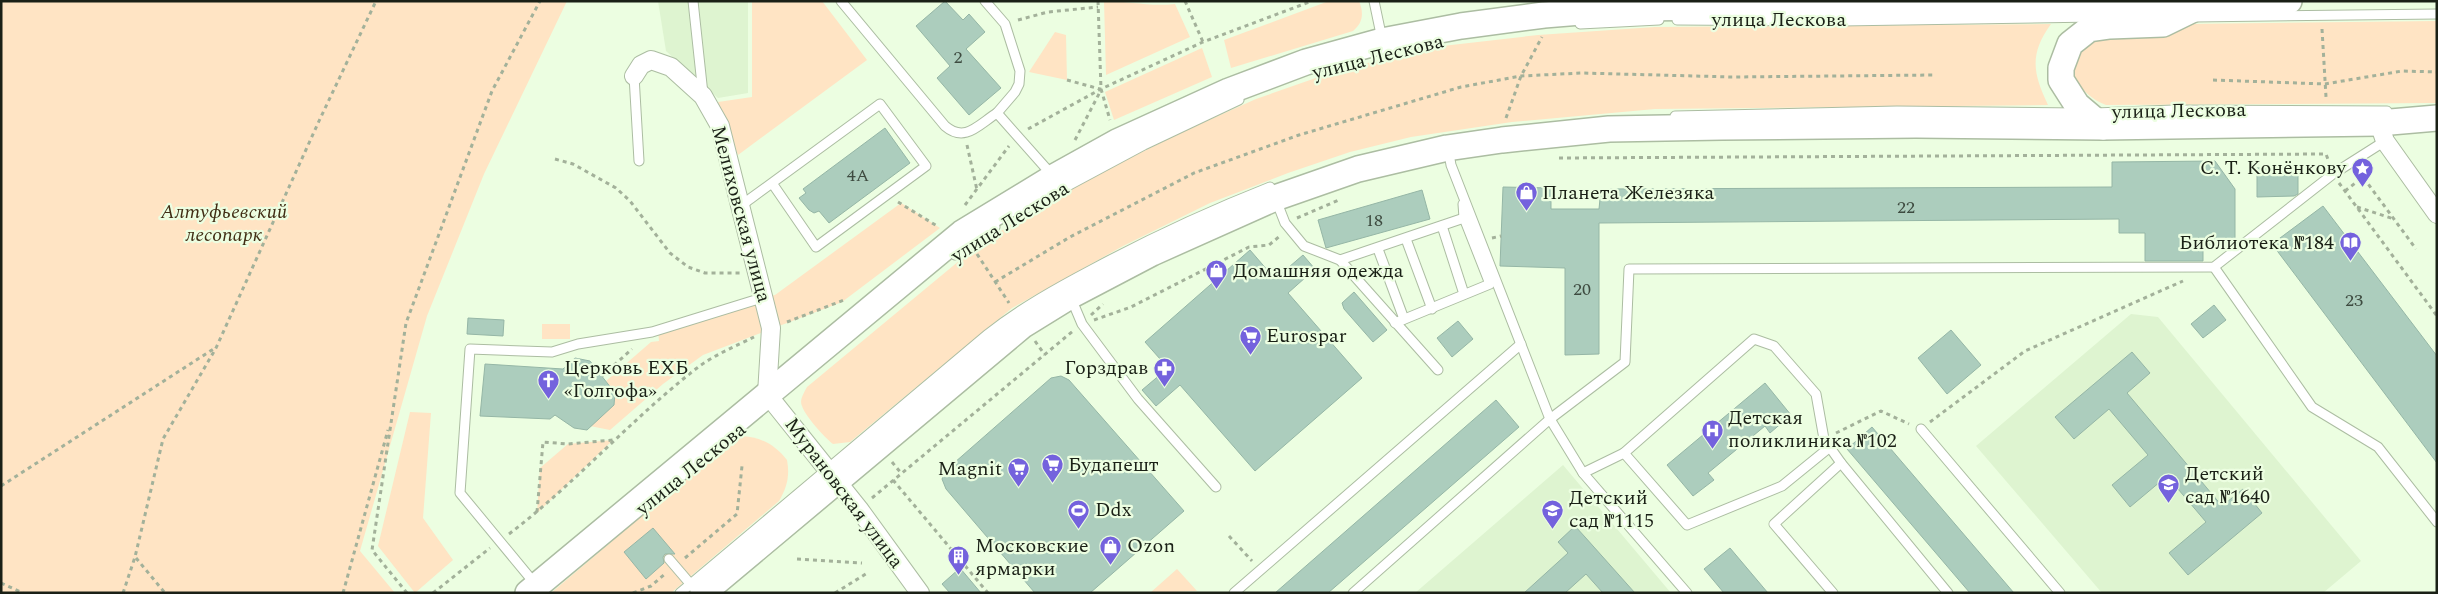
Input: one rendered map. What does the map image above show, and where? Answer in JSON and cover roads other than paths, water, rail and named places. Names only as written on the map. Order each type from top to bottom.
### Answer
[{"type":"main road","points":[[2095,120],[2077,105],[2061,80],[2061,68],[2070,44],[2089,29],[2110,26],[2163,24],[2181,17],[2209,1]]},
{"type":"main road","name":"улица Лескова","points":[[536,590],[774,397],[962,233],[1054,177],[1117,142],[1229,90],[1306,62],[1390,45],[1461,26],[1544,15],[1630,8],[1711,4],[1927,6],[2100,2],[2290,1]]},
{"type":"main road","name":"улица Лескова","points":[[697,588],[831,474],[1013,334],[1070,296],[1276,191],[1448,148],[1609,130],[2095,120],[2382,132],[2437,118]]},
{"type":"street","name":"Мелиховская улица","points":[[634,76],[641,65],[651,60],[661,62],[681,74],[703,96],[720,126],[772,328],[774,397]]},
{"type":"street","points":[[2382,132],[2437,214]]},
{"type":"street","name":"Мурановская улица","points":[[774,397],[920,593]]},
{"type":"lane","points":[[693,1],[703,96]]},
{"type":"lane","points":[[841,1],[945,126],[954,134],[964,134],[997,113],[1015,92],[1020,76],[1005,24],[985,1]]},
{"type":"lane","points":[[1374,1],[1390,45]]},
{"type":"lane","name":"улица Лескова","points":[[1572,25],[1660,20],[1841,21],[2023,17],[2437,14]]},
{"type":"lane","name":"улица Лескова","points":[[1390,45],[1452,38]]},
{"type":"lane","points":[[634,76],[638,161]]},
{"type":"lane","name":"улица Лескова","points":[[944,264],[1005,221],[1064,187],[1144,145],[1250,96]]},
{"type":"lane","points":[[741,206],[772,183],[880,104],[926,166],[816,247],[772,183]]},
{"type":"lane","name":"улица Лескова","points":[[1663,116],[1897,112],[2095,120],[2174,110],[2346,110],[2437,114]]},
{"type":"lane","points":[[997,113],[1054,177]]},
{"type":"lane","points":[[1353,593],[1550,419],[1625,362],[1629,269],[2214,267],[2333,174],[2382,132]]},
{"type":"lane","points":[[1448,148],[1451,165],[1550,419],[1583,473],[1687,593]]},
{"type":"lane","points":[[1395,323],[1490,284],[1464,218],[1461,189]]},
{"type":"lane","points":[[1276,191],[1285,223],[1304,246],[1340,260],[1438,370]]},
{"type":"lane","name":"улица Лескова","points":[[831,474],[988,334],[1030,304],[1146,241],[1199,215],[1276,191]]},
{"type":"lane","points":[[1340,260],[1378,249],[1464,218]]},
{"type":"lane","points":[[1442,226],[1464,294]]},
{"type":"lane","points":[[1406,239],[1432,308]]},
{"type":"lane","points":[[1378,249],[1404,319]]},
{"type":"lane","points":[[2214,267],[2312,407],[2378,447],[2437,522]]},
{"type":"lane","points":[[536,590],[460,494],[470,349],[552,352],[578,344],[652,332],[765,296]]},
{"type":"lane","points":[[1070,296],[1082,324],[1138,399],[1216,487]]},
{"type":"lane","points":[[1583,473],[1624,454],[1754,339],[1774,346],[1816,394],[1824,439],[1948,593]]},
{"type":"lane","points":[[1234,593],[1521,344]]},
{"type":"lane","points":[[1921,429],[2060,593]]},
{"type":"lane","points":[[1624,454],[1686,525],[1782,486],[1830,447]]},
{"type":"lane","points":[[1833,593],[1774,524],[1842,463]]},
{"type":"lane","points":[[672,563],[697,588],[698,593]]},
{"type":"lane","name":"улица Лескова","points":[[680,593],[697,588]]},
{"type":"place","name":"С. Т. Конёнкову","points":[[2362,187]]},
{"type":"place","name":"Планета Железяка","points":[[1526,212]]},
{"type":"place","name":"Библиотека №184","points":[[2350,262]]},
{"type":"place","name":"Домашняя одежда","points":[[1217,290]]},
{"type":"place","name":"Eurospar","points":[[1250,355]]},
{"type":"place","name":"Горздрав","points":[[1164,387]]},
{"type":"place","name":"Церковь ЕХБ «Голгофа»","points":[[548,399]]},
{"type":"place","name":"Детская поликлиника №102","points":[[1712,449]]},
{"type":"place","name":"Будапешт","points":[[1052,484]]},
{"type":"place","name":"Magnit","points":[[1018,488]]},
{"type":"place","name":"Детский сад №1640","points":[[2169,504]]},
{"type":"place","name":"Ddx","points":[[1079,529]]},
{"type":"place","name":"Детский сад №1115","points":[[1553,529]]},
{"type":"place","name":"Ozon","points":[[1111,565]]},
{"type":"place","name":"Московские ярмарки","points":[[959,576]]},
{"type":"park label","name":"Алтуфьевский лесопарк","points":[[224,224]]}]
